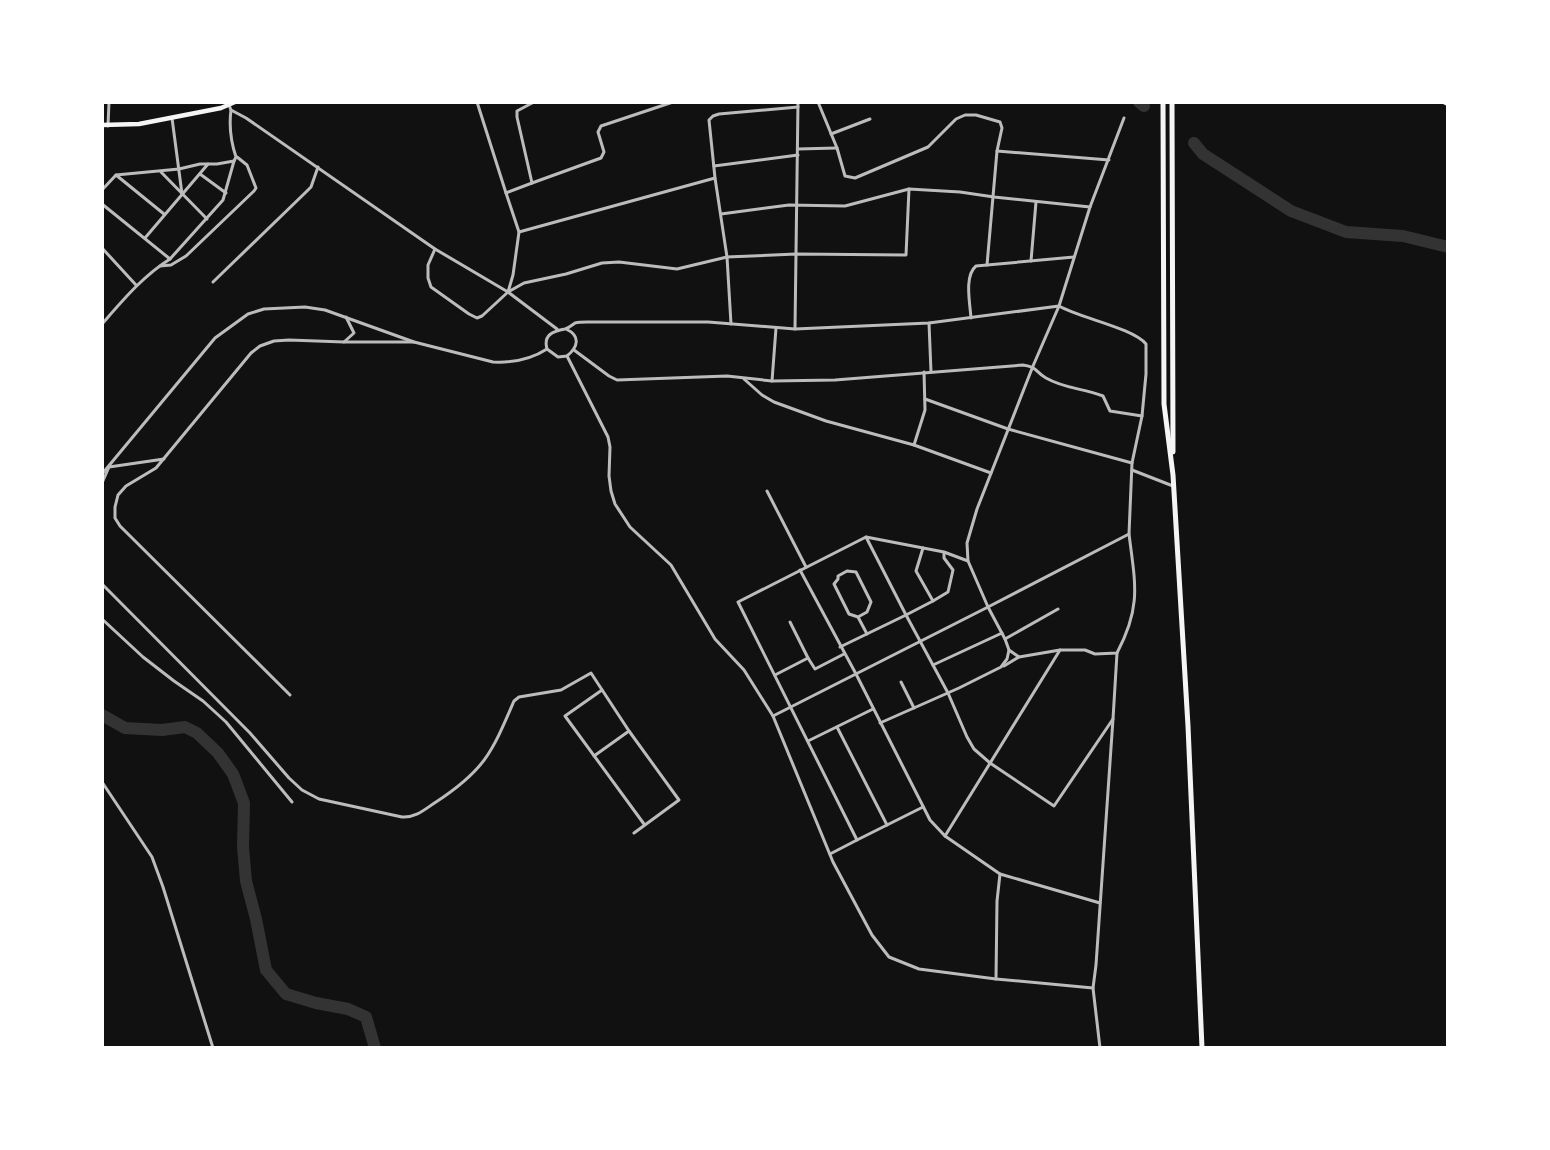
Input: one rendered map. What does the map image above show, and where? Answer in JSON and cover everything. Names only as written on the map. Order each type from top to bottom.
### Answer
[{"type":"main road","points":[[1163,102],[1164,404],[1173,475]]},
{"type":"main road","points":[[1172,102],[1173,486],[1189,755],[1202,1048]]},
{"type":"main road","points":[[1444,102],[1448,104]]},
{"type":"main road","points":[[105,125],[138,124],[232,105]]},
{"type":"street","points":[[105,125],[109,102]]},
{"type":"street","points":[[477,102],[519,232],[513,275],[508,292]]},
{"type":"street","points":[[532,183],[517,111],[534,102]]},
{"type":"street","points":[[506,193],[601,158],[604,152],[598,132],[601,126],[673,102]]},
{"type":"street","points":[[818,102],[837,148],[845,176],[855,178],[928,147],[956,119],[965,115],[1000,122],[1002,128],[997,151],[987,265]]},
{"type":"street","points":[[102,324],[136,285],[170,260],[222,200],[226,193],[236,156],[231,131],[232,105]]},
{"type":"street","points":[[232,105],[246,118],[436,250],[508,292],[557,329],[566,329],[575,323],[587,322],[731,324],[795,329],[928,323],[1059,306],[1071,313],[1135,334],[1146,344],[1146,374],[1142,416],[1132,463],[1129,534],[1136,588],[1134,606],[1126,636],[1117,652],[1096,965],[1092,988],[1100,1048]]},
{"type":"street","points":[[731,324],[726,257],[709,120],[712,116],[719,114],[798,105],[795,329]]},
{"type":"street","points":[[172,118],[182,194]]},
{"type":"street","points":[[1001,667],[1007,659],[1009,650],[968,561],[967,543],[991,472],[1059,306],[1090,207],[1124,118]]},
{"type":"street","points":[[831,134],[870,119]]},
{"type":"street","points":[[798,149],[837,148]]},
{"type":"street","points":[[997,151],[1109,160]]},
{"type":"street","points":[[714,166],[798,155]]},
{"type":"street","points":[[160,266],[171,265],[186,256],[254,191],[256,188],[246,165],[236,156]]},
{"type":"street","points":[[102,190],[116,175],[234,161]]},
{"type":"street","points":[[145,238],[208,164]]},
{"type":"street","points":[[213,282],[306,194],[311,187],[318,167]]},
{"type":"street","points":[[161,171],[207,219]]},
{"type":"street","points":[[200,174],[226,193]]},
{"type":"street","points":[[116,175],[164,214]]},
{"type":"street","points":[[519,232],[715,178]]},
{"type":"street","points":[[436,250],[428,265],[428,278],[431,287],[477,318],[482,316],[508,292],[524,283],[566,274],[602,263],[627,263],[677,269],[726,257],[796,254],[906,255],[909,189]]},
{"type":"street","points":[[721,214],[797,205],[845,206],[909,189],[960,192],[1090,207]]},
{"type":"street","points":[[1031,261],[1036,202]]},
{"type":"street","points":[[102,204],[170,260]]},
{"type":"street","points":[[102,248],[136,285]]},
{"type":"street","points":[[970,318],[969,278],[971,270],[976,266],[1074,257]]},
{"type":"street","points":[[102,474],[215,338],[248,314],[264,308],[305,307],[325,310],[414,342],[493,362],[512,362],[531,358],[547,349]]},
{"type":"street","points":[[344,342],[354,333],[346,317]]},
{"type":"street","points":[[928,323],[932,372]]},
{"type":"street","points":[[772,381],[776,328]]},
{"type":"street","points":[[547,349],[547,340],[557,329]]},
{"type":"street","points":[[547,349],[558,357],[567,356],[574,350],[576,346],[575,337],[566,329]]},
{"type":"street","points":[[290,695],[120,526],[114,508],[118,496],[126,486],[156,468],[251,353],[260,346],[274,341],[289,340],[414,342]]},
{"type":"street","points":[[574,350],[617,380],[727,376],[772,381],[835,380],[1023,365],[1033,366],[1044,377],[1064,387],[1092,391],[1104,396],[1110,411],[1142,416]]},
{"type":"street","points":[[567,356],[608,437],[611,491],[619,510],[630,527],[671,565],[715,639],[744,670],[773,716],[830,854],[872,935],[890,957],[919,970],[1092,988]]},
{"type":"street","points":[[914,446],[925,410],[924,372]]},
{"type":"street","points":[[743,378],[762,395],[774,402],[826,421],[914,446],[991,472]]},
{"type":"street","points":[[925,399],[1008,429],[1132,463]]},
{"type":"street","points":[[109,467],[164,458]]},
{"type":"street","points":[[102,483],[109,467]]},
{"type":"street","points":[[1132,470],[1173,486]]},
{"type":"street","points":[[767,491],[806,567]]},
{"type":"street","points":[[773,716],[1129,534]]},
{"type":"street","points":[[857,840],[738,602],[866,537],[944,552],[968,561]]},
{"type":"street","points":[[866,537],[948,693],[967,737],[974,749],[990,763],[1054,806],[1113,719]]},
{"type":"street","points":[[922,548],[916,571],[933,601]]},
{"type":"street","points":[[840,647],[948,592],[953,570],[944,558],[944,552]]},
{"type":"street","points":[[800,570],[856,674],[930,820],[945,836],[1000,874],[1100,903]]},
{"type":"street","points":[[858,617],[867,612],[871,602],[856,572],[849,573],[847,571],[838,576],[834,584],[849,614],[858,617],[867,634]]},
{"type":"street","points":[[102,584],[250,733],[289,778],[302,790],[319,799],[349,804],[389,815],[413,816],[456,789],[472,776],[489,755],[514,701],[519,697],[561,690],[591,673],[629,731],[680,800],[634,832]]},
{"type":"street","points":[[1005,639],[1058,609]]},
{"type":"street","points":[[102,619],[143,657],[203,702],[226,722],[292,802]]},
{"type":"street","points":[[790,622],[815,669],[844,654]]},
{"type":"street","points":[[933,665],[1002,633]]},
{"type":"street","points":[[1009,650],[1019,657]]},
{"type":"street","points":[[880,723],[948,693],[1019,657],[1060,650],[1085,650],[1095,654],[1117,652]]},
{"type":"street","points":[[945,836],[1060,650]]},
{"type":"street","points":[[774,675],[808,658]]},
{"type":"street","points":[[901,682],[914,708]]},
{"type":"street","points":[[602,690],[565,716],[644,824]]},
{"type":"street","points":[[808,742],[873,709]]},
{"type":"street","points":[[837,727],[887,825]]},
{"type":"street","points":[[594,756],[629,731]]},
{"type":"street","points":[[102,782],[152,856],[164,887],[213,1048]]},
{"type":"street","points":[[830,854],[923,807]]},
{"type":"street","points":[[996,979],[997,900],[1000,874]]},
{"type":"waterway","points":[[1139,102],[1144,106]]},
{"type":"waterway","points":[[1194,143],[1203,154],[1291,211],[1346,232],[1403,236],[1448,247]]},
{"type":"waterway","points":[[102,715],[125,728],[162,730],[185,727],[197,733],[218,753],[233,774],[244,803],[243,847],[246,881],[266,970],[286,994],[316,1003],[348,1009],[366,1017],[375,1048]]}]
